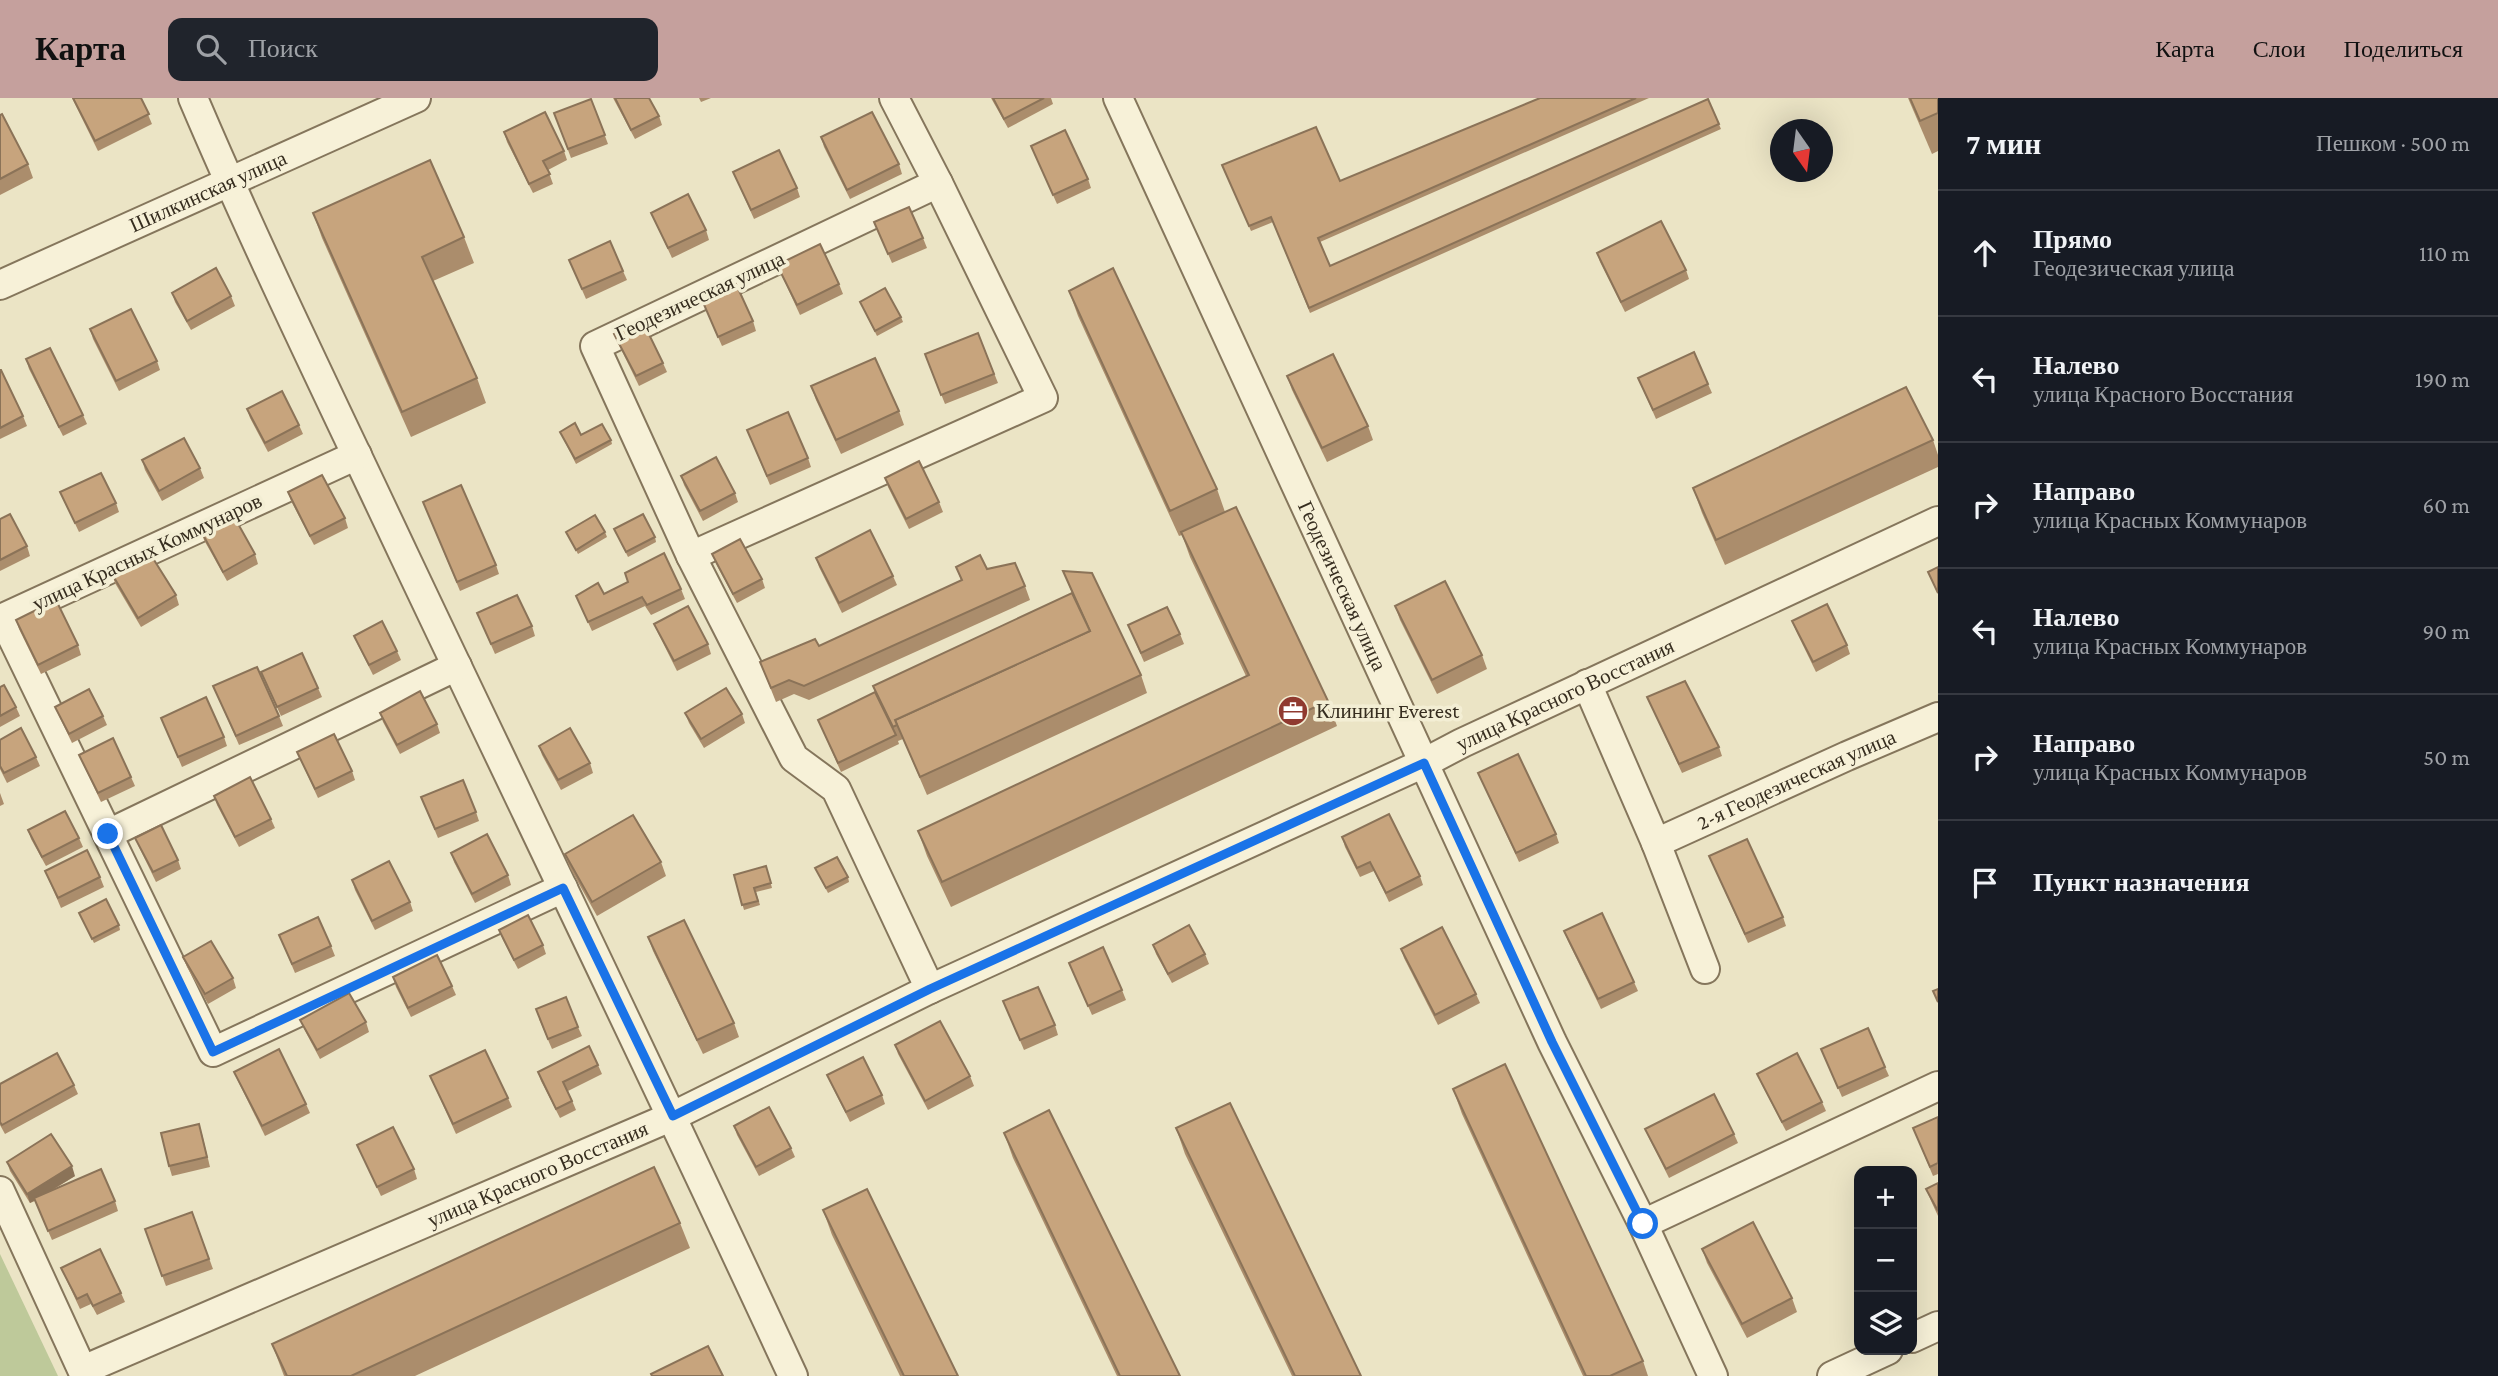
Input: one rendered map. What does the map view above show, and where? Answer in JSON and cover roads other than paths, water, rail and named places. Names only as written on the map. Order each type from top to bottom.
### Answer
[{"type":"street","points":[[193,98],[229,182],[357,455],[673,1116],[793,1376]]},
{"type":"street","name":"Шилкинская улица","points":[[0,285],[416,98]]},
{"type":"street","points":[[691,556],[1043,398],[894,98]]},
{"type":"street","name":"Геодезическая улица","points":[[1118,98],[1552,1042],[1643,1224],[1713,1376]]},
{"type":"street","name":"Геодезическая улица","points":[[930,989],[836,789],[794,758],[691,556],[595,346],[938,183]]},
{"type":"street","name":"улица Красных Коммунаров","points":[[357,455],[3,618],[213,1052],[563,888]]},
{"type":"street","name":"улица Красного Восстания","points":[[84,1373],[673,1116],[930,989],[1424,763],[1938,521]]},
{"type":"street","points":[[108,834],[457,666]]},
{"type":"street","points":[[1587,684],[1656,843],[1705,970]]},
{"type":"street","name":"2-я Геодезическая улица","points":[[1656,843],[1847,755],[1938,717]]},
{"type":"street","points":[[1643,1224],[1938,1086]]},
{"type":"street","points":[[0,1191],[84,1373]]},
{"type":"street","points":[[1917,1336],[1938,1326]]},
{"type":"street","points":[[1832,1376],[1877,1355]]},
{"type":"place","name":"Клининг Everest","points":[[1293,711]]}]
